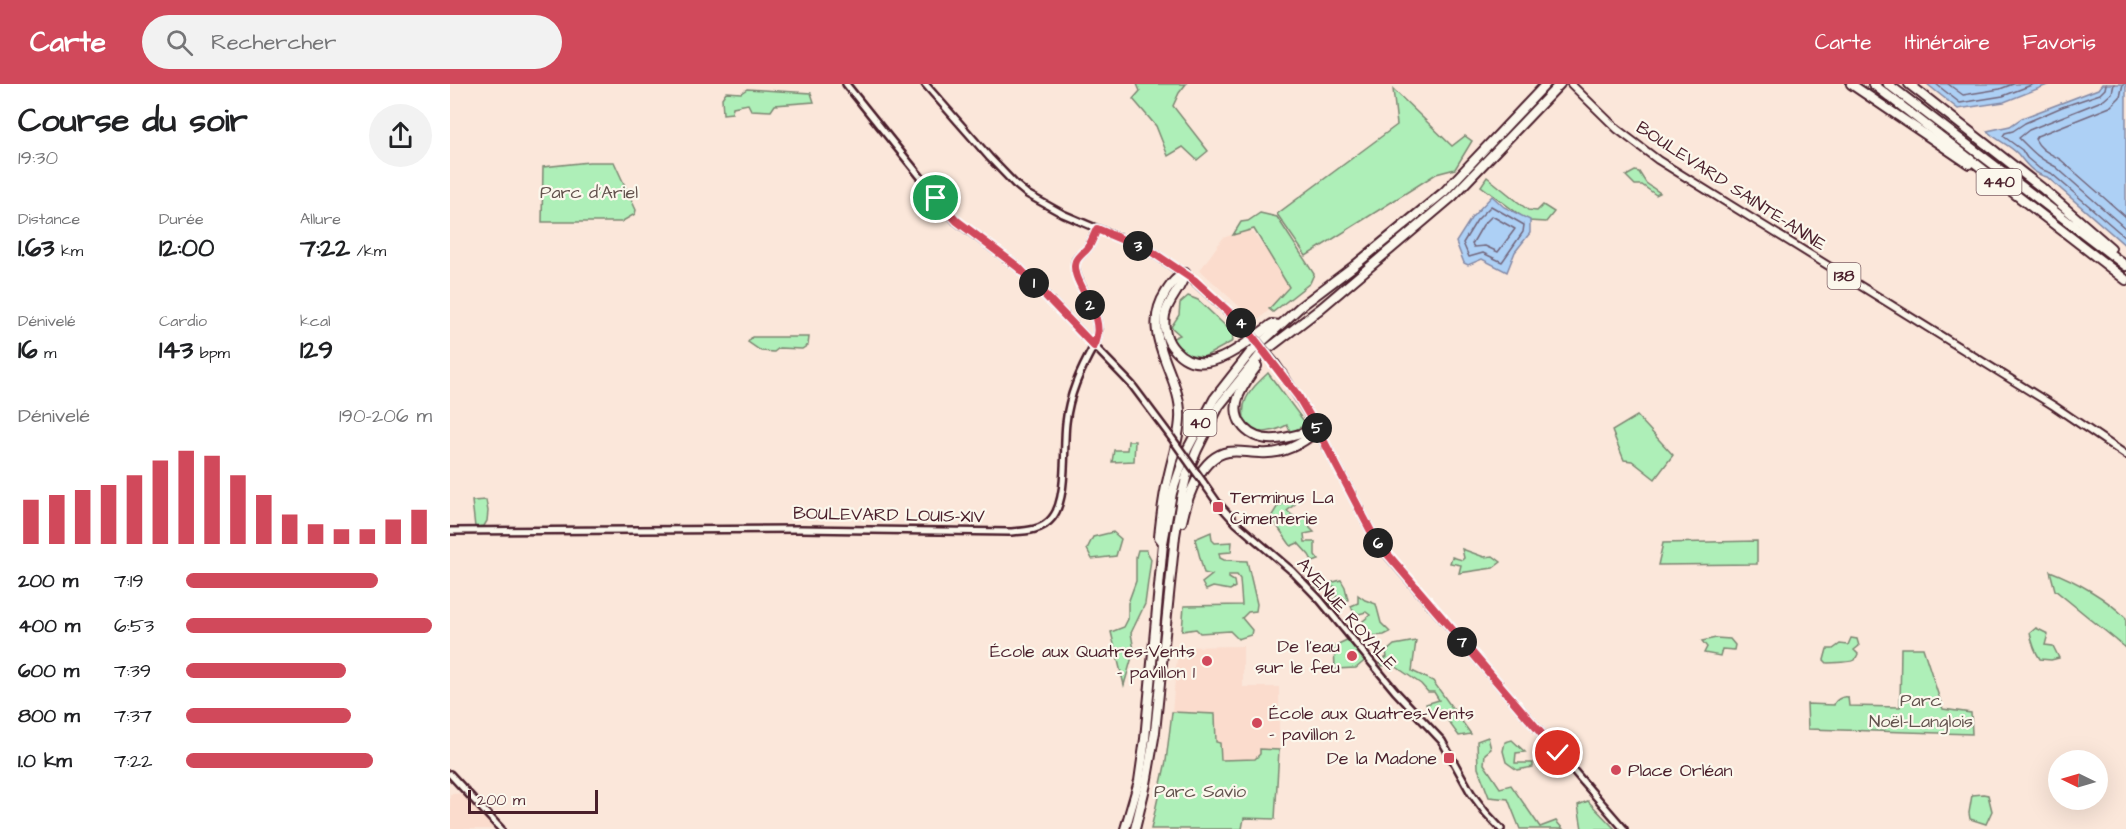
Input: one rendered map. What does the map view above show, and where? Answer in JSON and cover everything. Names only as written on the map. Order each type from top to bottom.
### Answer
[{"type":"highway","name":"40","points":[[1125,829],[1139,781],[1163,543],[1175,481],[1199,426],[1214,399],[1250,353],[1279,325],[1444,192],[1546,84]]},
{"type":"highway","name":"40","points":[[1135,829],[1155,732],[1175,536],[1181,499],[1187,474],[1219,406],[1260,355],[1452,197],[1560,84]]},
{"type":"highway","points":[[1851,84],[2032,207]]},
{"type":"highway","name":"440","points":[[1873,84],[2126,280]]},
{"type":"highway","name":"440","points":[[1888,84],[2126,263]]},
{"type":"highway","points":[[1909,84],[2042,188],[2126,263]]},
{"type":"highway","points":[[1185,273],[1183,281],[1168,305],[1165,331],[1176,352],[1186,359],[1198,363],[1215,361],[1231,354],[1272,324],[1279,325]]},
{"type":"highway","points":[[1163,543],[1159,537],[1162,508],[1179,434],[1181,406],[1169,367],[1158,343],[1156,321],[1164,295],[1178,276],[1185,273]]},
{"type":"highway","points":[[1288,333],[1259,363],[1245,382],[1238,397],[1238,420],[1243,430],[1263,439],[1274,440],[1318,430]]},
{"type":"highway","points":[[1175,536],[1180,529],[1196,481],[1202,471],[1221,454],[1242,452],[1273,454],[1297,445],[1318,430]]},
{"type":"main road","name":"AVENUE ROYALE","points":[[846,84],[957,221],[1018,267],[1132,385],[1216,502],[1235,522],[1292,571],[1320,600],[1395,691],[1442,741],[1471,793],[1501,829]]},
{"type":"main road","points":[[925,84],[1015,184],[1045,206],[1152,252],[1185,273],[1246,328],[1298,396],[1374,537],[1624,829]]},
{"type":"main road","name":"BOULEVARD SAINTE-ANNE","points":[[1571,84],[1617,129],[1658,160],[2054,406],[2126,455]]},
{"type":"main road","name":"BOULEVARD LOUIS-XIV","points":[[450,531],[800,529],[1010,532],[1040,528],[1048,523],[1058,509],[1070,400],[1077,377],[1098,334],[1095,314],[1079,281],[1076,269],[1077,260],[1089,246],[1097,229]]},
{"type":"main road","points":[[450,774],[501,829]]},
{"type":"shaded area","points":[[1249,228],[1294,287],[1256,322],[1200,270],[1223,238]]},
{"type":"shaded area","points":[[1243,646],[1243,687],[1279,687],[1279,750],[1261,749],[1255,759],[1221,760],[1220,743],[1216,743],[1215,714],[1172,712],[1178,647]]},
{"type":"shaded area","points":[[469,793],[501,829],[450,829],[450,794]]},
{"type":"green space","points":[[1137,84],[1186,84],[1173,106],[1208,151],[1197,160],[1183,147],[1168,156],[1156,126],[1133,99],[1140,91]]},
{"type":"green space","points":[[747,89],[811,93],[814,102],[775,105],[771,111],[751,110],[748,104],[733,107],[732,113],[723,114],[722,98],[726,92],[741,93]]},
{"type":"green space","points":[[1393,89],[1452,146],[1465,136],[1472,141],[1455,169],[1436,174],[1306,256],[1277,214],[1397,125]]},
{"type":"green space","name":"Parc d'Ariel","points":[[614,162],[636,210],[635,214],[621,222],[542,222],[543,167]]},
{"type":"green space","points":[[1635,171],[1639,172],[1646,183],[1660,193],[1656,195],[1642,185],[1635,185],[1626,176]]},
{"type":"green space","points":[[1487,177],[1528,210],[1537,211],[1543,205],[1554,212],[1546,222],[1528,221],[1481,186]]},
{"type":"green space","points":[[1260,213],[1277,217],[1314,274],[1310,283],[1273,312],[1269,309],[1289,287],[1254,229],[1233,235],[1241,222],[1248,221]]},
{"type":"green space","points":[[1188,296],[1198,300],[1232,332],[1233,341],[1204,357],[1185,354],[1173,341],[1173,338],[1180,335],[1171,327],[1179,315],[1180,303]]},
{"type":"green space","points":[[752,337],[809,337],[808,345],[802,349],[779,348],[774,352],[761,351],[748,342]]},
{"type":"green space","points":[[1268,373],[1306,424],[1291,433],[1287,425],[1268,431],[1248,431],[1243,413],[1246,398]]},
{"type":"green space","points":[[1637,416],[1673,455],[1655,479],[1632,461],[1624,460],[1612,431]]},
{"type":"green space","points":[[1128,441],[1135,441],[1134,461],[1112,462],[1114,450],[1127,450]]},
{"type":"green space","points":[[1296,497],[1295,504],[1287,511],[1297,519],[1310,516],[1308,523],[1314,532],[1304,534],[1305,542],[1315,542],[1315,555],[1319,560],[1313,562],[1298,543],[1291,546],[1271,517],[1277,507]]},
{"type":"green space","points":[[486,500],[487,521],[484,526],[475,527],[472,501]]},
{"type":"green space","points":[[1113,532],[1121,539],[1116,556],[1092,559],[1087,549],[1093,537]]},
{"type":"green space","points":[[1211,532],[1215,543],[1232,542],[1231,552],[1219,553],[1220,558],[1247,561],[1257,604],[1256,611],[1248,612],[1242,618],[1252,630],[1251,635],[1238,639],[1230,631],[1200,633],[1196,629],[1182,631],[1184,606],[1242,605],[1240,579],[1237,575],[1229,575],[1235,587],[1230,590],[1213,587],[1206,590],[1202,583],[1212,575],[1204,573],[1195,539]]},
{"type":"green space","points":[[1757,541],[1757,564],[1658,565],[1663,543]]},
{"type":"green space","points":[[1462,549],[1484,557],[1493,556],[1501,562],[1493,568],[1459,573],[1461,565],[1450,563],[1452,557],[1462,560],[1464,558]]},
{"type":"green space","points":[[1138,550],[1146,550],[1151,559],[1145,604],[1131,633],[1134,650],[1124,685],[1111,632],[1124,627],[1128,619],[1128,603],[1136,581]]},
{"type":"green space","points":[[2050,571],[2090,591],[2126,618],[2126,648],[2055,590]]},
{"type":"green space","points":[[1341,580],[1348,600],[1332,605],[1328,603],[1337,597],[1333,592],[1334,586],[1322,590],[1316,587]]},
{"type":"green space","points":[[1358,595],[1376,604],[1381,623],[1390,632],[1372,636],[1361,627],[1363,621],[1370,615],[1366,612],[1359,614],[1353,611],[1351,606],[1358,603]]},
{"type":"green space","points":[[2036,628],[2048,634],[2045,645],[2053,646],[2059,658],[2040,659],[2030,633]]},
{"type":"green space","points":[[1351,638],[1368,658],[1356,668],[1335,669],[1334,646]]},
{"type":"green space","points":[[1716,638],[1730,639],[1735,645],[1734,650],[1722,649],[1720,656],[1704,653],[1707,647],[1702,641]]},
{"type":"green space","points":[[1851,638],[1857,639],[1859,646],[1854,650],[1858,654],[1855,660],[1827,663],[1824,660],[1827,649],[1833,649],[1840,644],[1848,645]]},
{"type":"green space","points":[[1416,641],[1412,671],[1433,681],[1471,734],[1459,736],[1440,710],[1429,713],[1426,704],[1439,700],[1434,692],[1428,692],[1421,684],[1392,664],[1382,666],[1380,661],[1387,657],[1386,652],[1394,645]]},
{"type":"green space","name":"Parc Noël-Langlois","points":[[1901,648],[1923,648],[1943,709],[1971,713],[1972,734],[1808,729],[1807,704],[1834,705],[1837,700],[1848,697],[1849,706],[1900,707]]},
{"type":"green space","name":"Parc Savio","points":[[1172,712],[1215,714],[1216,742],[1220,743],[1221,760],[1255,759],[1260,754],[1260,749],[1279,750],[1275,819],[1244,818],[1242,829],[1151,829],[1166,761]]},
{"type":"green space","points":[[1488,737],[1491,749],[1485,754],[1484,764],[1500,788],[1511,785],[1540,827],[1556,821],[1563,829],[1520,829],[1508,799],[1489,797],[1478,768],[1477,741]]},
{"type":"green space","points":[[1512,740],[1525,752],[1516,753],[1515,763],[1533,763],[1533,767],[1517,770],[1506,762],[1503,751],[1505,742]]},
{"type":"green space","points":[[1972,795],[1988,795],[1992,811],[1986,824],[1970,819],[1969,813]]},
{"type":"green space","points":[[1588,801],[1615,829],[1582,829],[1578,805]]},
{"type":"water","points":[[1927,84],[2050,84],[2004,102],[1958,109]]},
{"type":"water","points":[[2102,84],[2126,84],[2126,246],[2047,177],[2034,171],[2015,151],[1987,131],[2010,126],[2022,118],[2098,89]]},
{"type":"water","points":[[1492,196],[1504,207],[1530,220],[1530,233],[1515,252],[1507,272],[1482,259],[1468,265],[1464,263],[1456,242],[1472,217]]},
{"type":"place","name":"Terminus La Cimenterie","points":[[1218,507]]},
{"type":"place","name":"De l’eau sur le feu","points":[[1352,656]]},
{"type":"place","name":"École aux Quatres-Vents - pavillon 1","points":[[1207,661]]},
{"type":"place","name":"École aux Quatres-Vents - pavillon 2","points":[[1257,723]]},
{"type":"place","name":"De la Madone","points":[[1449,758]]},
{"type":"place","name":"Place Orléan","points":[[1616,770]]},
{"type":"route","points":[[936,198],[957,221],[1018,267],[1094,346],[1098,326],[1076,269],[1077,260],[1089,246],[1097,229],[1152,252],[1194,280],[1246,328],[1298,396],[1374,537],[1384,550],[1558,753]]}]
